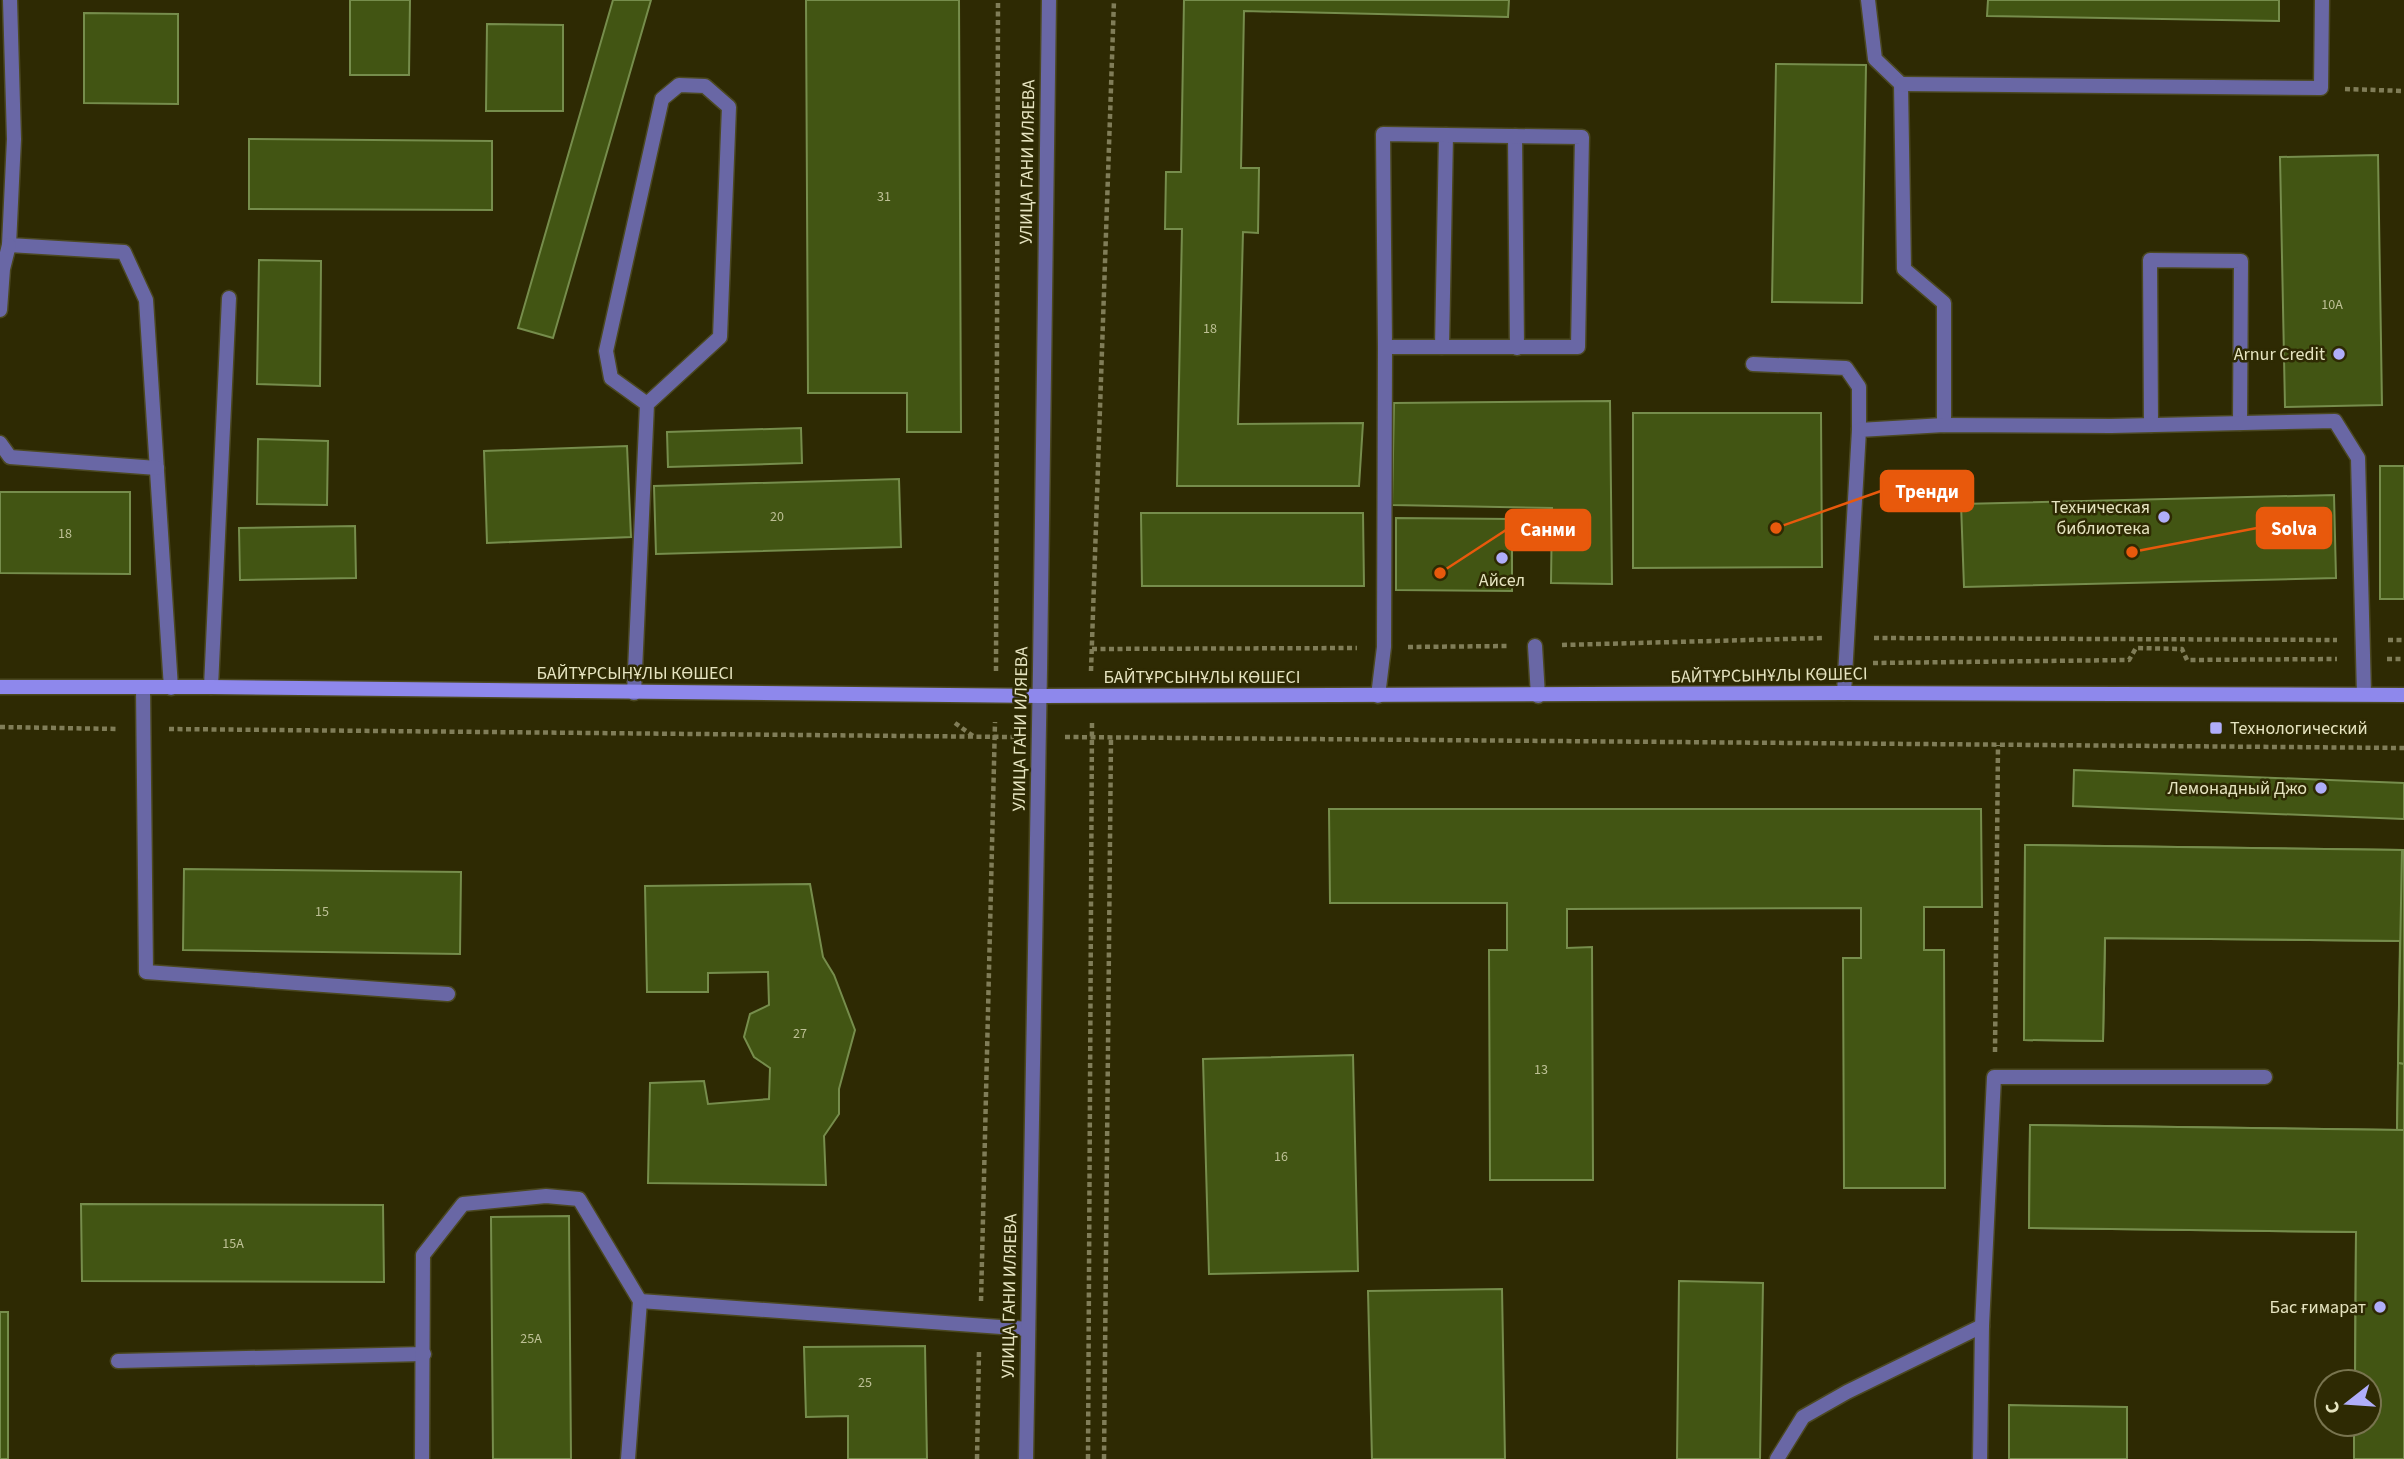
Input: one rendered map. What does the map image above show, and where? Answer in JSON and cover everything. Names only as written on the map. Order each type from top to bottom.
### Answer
[{"type":"main road","name":"БАЙТҰРСЫНҰЛЫ КӨШЕСІ","points":[[0,687],[1040,696],[1844,693],[2404,695]]},
{"type":"street","points":[[0,310],[9,245],[14,139],[9,0]]},
{"type":"street","name":"УЛИЦА ГАНИ ИЛЯЕВА","points":[[1026,1459],[1049,0]]},
{"type":"street","points":[[1868,0],[1875,59],[1901,84],[2320,88],[2322,0]]},
{"type":"street","points":[[1901,84],[1905,269],[1944,303],[1944,425]]},
{"type":"street","points":[[634,692],[647,404],[720,337],[729,107],[705,86],[679,85],[662,99],[606,351],[611,378],[647,404]]},
{"type":"street","points":[[1378,695],[1384,647],[1383,134],[1582,136],[1578,347],[1385,347]]},
{"type":"street","points":[[1442,347],[1446,135]]},
{"type":"street","points":[[1515,136],[1517,348]]},
{"type":"street","points":[[9,245],[124,252],[146,300],[171,688]]},
{"type":"street","points":[[2151,425],[2150,260],[2241,261],[2240,423]]},
{"type":"street","points":[[211,687],[229,298]]},
{"type":"street","points":[[1753,364],[1846,368],[1859,387],[1859,430],[1844,693]]},
{"type":"street","points":[[1859,430],[1944,425],[2151,425],[2335,421],[2358,458],[2364,694]]},
{"type":"street","points":[[0,443],[10,457],[157,468]]},
{"type":"street","points":[[1535,646],[1538,696]]},
{"type":"street","points":[[143,688],[146,972],[448,994]]},
{"type":"street","points":[[1980,1459],[1982,1326],[1994,1077],[2265,1077]]},
{"type":"street","points":[[422,1459],[424,1255],[463,1204],[546,1196],[579,1199],[640,1301],[628,1459]]},
{"type":"street","points":[[640,1301],[1028,1329]]},
{"type":"street","points":[[1777,1459],[1803,1417],[1847,1392],[1982,1326]]},
{"type":"street","points":[[118,1361],[424,1354]]},
{"type":"path","points":[[996,669],[998,0]]},
{"type":"path","points":[[1091,668],[1114,0]]},
{"type":"path","points":[[2320,88],[2404,91]]},
{"type":"path","points":[[1092,649],[1535,646],[1847,638],[2404,640]]},
{"type":"path","points":[[1846,665],[2129,660],[2136,648],[2182,649],[2188,660],[2404,659]]},
{"type":"path","points":[[977,1459],[995,720]]},
{"type":"path","points":[[0,727],[995,737]]},
{"type":"path","points":[[1088,1459],[1093,737],[2404,748]]},
{"type":"path","points":[[1104,1459],[1111,738]]},
{"type":"path","points":[[1994,1077],[1998,745]]},
{"type":"building","points":[[350,0],[410,0],[409,75],[350,75]]},
{"type":"building","points":[[613,0],[651,0],[553,338],[518,328]]},
{"type":"building","points":[[806,0],[959,0],[961,432],[907,432],[907,393],[808,393]]},
{"type":"building","points":[[1184,0],[1509,0],[1508,17],[1244,11],[1241,168],[1259,168],[1258,233],[1243,232],[1238,424],[1363,423],[1359,486],[1177,486],[1182,229],[1165,229],[1166,172],[1181,172]]},
{"type":"building","points":[[1988,0],[2279,0],[2279,21],[1987,16]]},
{"type":"building","points":[[84,13],[178,14],[178,104],[84,103]]},
{"type":"building","points":[[487,24],[563,25],[563,111],[486,111]]},
{"type":"building","points":[[1776,64],[1866,65],[1862,303],[1772,302]]},
{"type":"building","points":[[249,139],[492,141],[492,210],[249,209]]},
{"type":"building","points":[[2378,155],[2382,405],[2285,407],[2280,157]]},
{"type":"building","points":[[259,260],[321,261],[320,386],[257,384]]},
{"type":"building","points":[[1610,401],[1612,584],[1551,583],[1552,508],[1392,505],[1394,403]]},
{"type":"building","points":[[1633,413],[1821,413],[1822,567],[1633,568]]},
{"type":"building","points":[[801,428],[802,463],[668,467],[667,432]]},
{"type":"building","points":[[258,439],[328,441],[327,505],[257,504]]},
{"type":"building","points":[[627,446],[631,537],[487,543],[484,451]]},
{"type":"building","points":[[2380,466],[2404,466],[2404,599],[2380,599]]},
{"type":"building","points":[[899,479],[901,547],[656,554],[654,486]]},
{"type":"building","points":[[0,492],[130,492],[130,574],[0,573]]},
{"type":"building","points":[[2334,495],[2336,578],[1964,587],[1961,504]]},
{"type":"building","points":[[1141,513],[1363,513],[1364,586],[1142,586]]},
{"type":"building","points":[[1396,518],[1512,519],[1512,591],[1396,590]]},
{"type":"building","points":[[355,526],[356,578],[240,580],[239,528]]},
{"type":"building","points":[[2074,770],[2404,783],[2404,819],[2073,806]]},
{"type":"building","points":[[1329,809],[1981,809],[1982,907],[1924,907],[1924,950],[1944,950],[1945,1188],[1844,1188],[1843,958],[1861,958],[1861,908],[1567,909],[1567,948],[1592,947],[1593,1180],[1490,1180],[1489,950],[1507,950],[1507,903],[1330,903]]},
{"type":"building","points":[[2025,845],[2402,850],[2400,941],[2105,938],[2103,1041],[2024,1040]]},
{"type":"building","points":[[2025,845],[2404,850],[2404,1459],[2354,1459],[2354,1438],[2383,1438],[2383,1368],[2355,1368],[2356,1232],[2029,1228],[2030,1125],[2397,1130],[2400,941],[2105,938],[2103,1041],[2024,1040]]},
{"type":"building","points":[[2404,850],[2404,1064],[2398,1063]]},
{"type":"building","points":[[184,869],[461,872],[460,954],[183,950]]},
{"type":"building","points":[[810,884],[823,957],[834,975],[855,1030],[839,1089],[839,1114],[824,1136],[826,1185],[648,1183],[650,1083],[704,1081],[708,1104],[769,1099],[770,1068],[754,1057],[744,1037],[750,1014],[769,1005],[768,972],[708,973],[708,992],[647,992],[645,886]]},
{"type":"building","points":[[1353,1055],[1358,1271],[1209,1274],[1203,1059]]},
{"type":"building","points":[[2398,1063],[2404,1064],[2404,1130],[2397,1130]]},
{"type":"building","name":"Бас ғимарат","points":[[2030,1125],[2404,1130],[2404,1459],[2354,1459],[2354,1438],[2383,1438],[2383,1368],[2355,1368],[2356,1232],[2029,1228]]},
{"type":"building","points":[[81,1204],[383,1205],[384,1282],[82,1281]]},
{"type":"building","points":[[569,1216],[571,1459],[493,1459],[491,1217]]},
{"type":"building","points":[[1679,1281],[1763,1283],[1760,1459],[1677,1459]]},
{"type":"building","points":[[1502,1289],[1505,1459],[1372,1459],[1368,1291]]},
{"type":"building","points":[[0,1312],[8,1312],[8,1459],[0,1459]]},
{"type":"building","points":[[925,1346],[927,1459],[848,1459],[848,1416],[806,1417],[804,1347]]},
{"type":"building","points":[[2009,1405],[2127,1407],[2127,1459],[2009,1459]]},
{"type":"place","name":"Arnur Credit","points":[[2339,354]]},
{"type":"place","name":"Техническая библиотека","points":[[2164,517]]},
{"type":"place","name":"Тренди","points":[[1776,528]]},
{"type":"place","name":"Solva","points":[[2132,552]]},
{"type":"place","name":"Айсел","points":[[1502,558]]},
{"type":"place","name":"Санми","points":[[1440,573]]},
{"type":"place","name":"Технологический","points":[[2216,728]]},
{"type":"place","name":"Лемонадный Джо","points":[[2321,788]]},
{"type":"place","name":"Бас ғимарат","points":[[2380,1307]]}]
